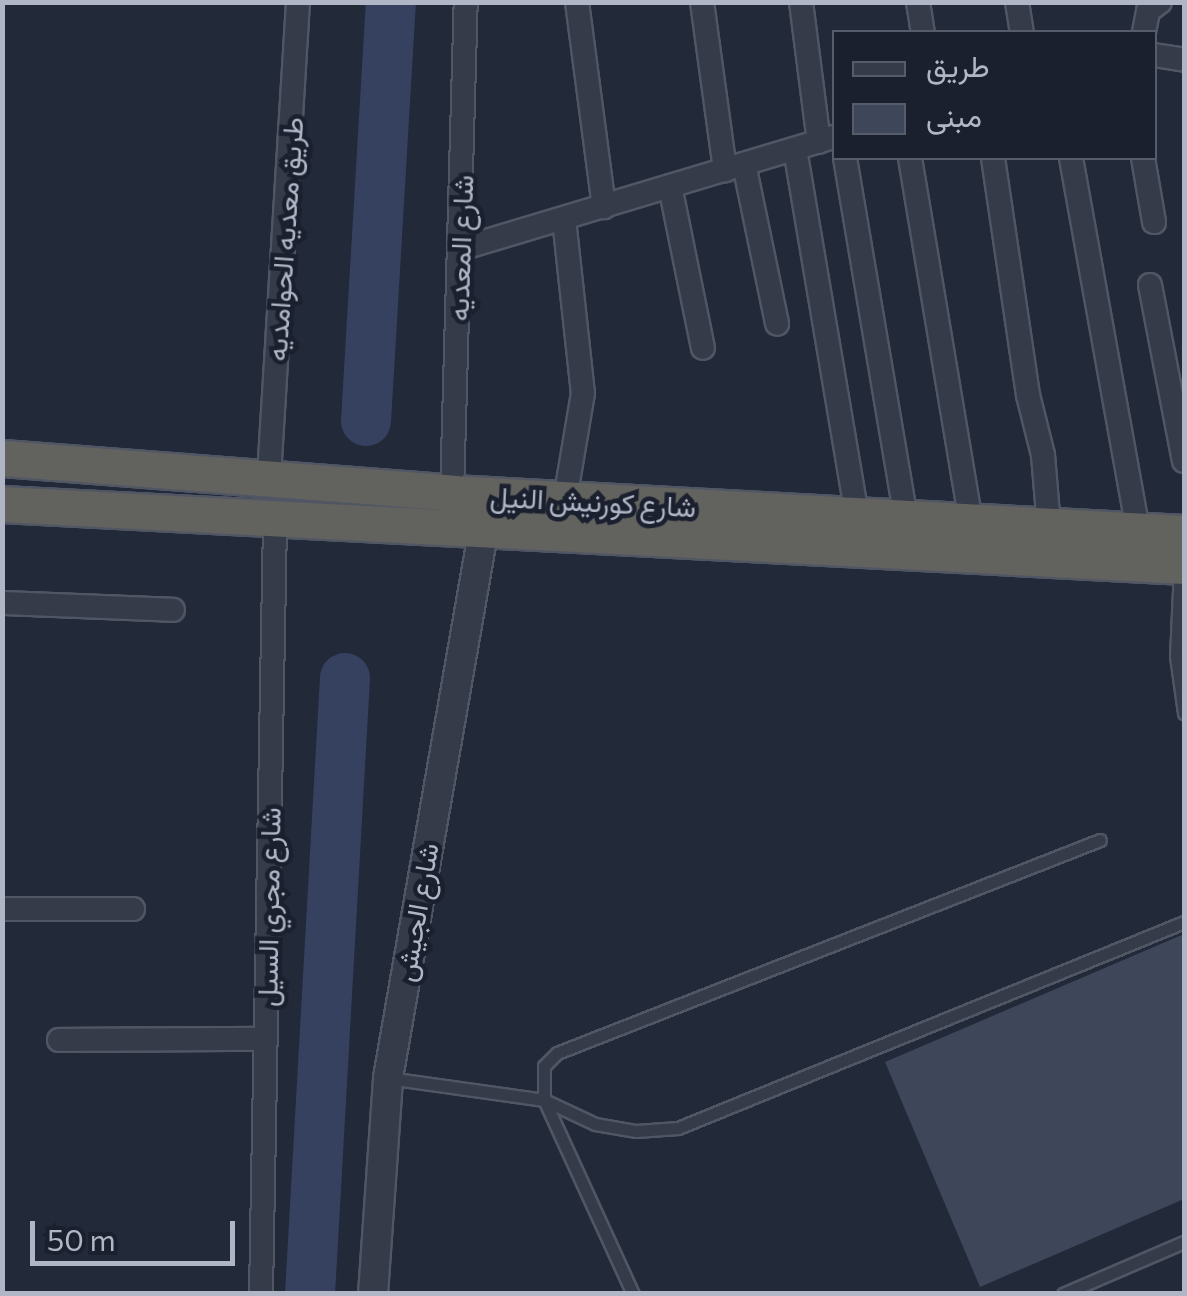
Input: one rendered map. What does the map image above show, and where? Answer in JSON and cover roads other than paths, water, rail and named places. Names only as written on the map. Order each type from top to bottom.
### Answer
[{"type":"highway","name":"شارع كورنيش النيل","points":[[2,458],[452,492],[1138,530],[1183,555]]},
{"type":"highway","name":"شارع كورنيش النيل","points":[[2,504],[484,533],[1183,555]]},
{"type":"street","name":"طريق معديه الحوامديه","points":[[269,476],[298,2]]},
{"type":"street","name":"شارع المعديه","points":[[452,492],[466,2]]},
{"type":"street","points":[[577,2],[604,207]]},
{"type":"street","points":[[702,2],[734,167],[777,324]]},
{"type":"street","points":[[460,249],[827,139],[801,2]]},
{"type":"street","points":[[918,2],[922,30]]},
{"type":"street","points":[[1017,2],[1022,30]]},
{"type":"street","points":[[1157,56],[1184,60]]},
{"type":"street","points":[[796,149],[858,516]]},
{"type":"street","points":[[846,160],[906,519]]},
{"type":"street","points":[[910,160],[971,522]]},
{"type":"street","points":[[993,160],[1028,395],[1044,455],[1049,526]]},
{"type":"street","points":[[1072,160],[1138,530]]},
{"type":"street","points":[[1143,160],[1154,222]]},
{"type":"street","points":[[670,186],[703,348]]},
{"type":"street","points":[[564,219],[583,392],[564,499]]},
{"type":"street","points":[[1150,285],[1184,461]]},
{"type":"street","name":"شارع مجري السيل","points":[[261,1294],[275,521]]},
{"type":"street","name":"شارع الجيش","points":[[372,1294],[388,1078],[484,533]]},
{"type":"street","points":[[2,602],[172,610]]},
{"type":"street","points":[[2,909],[134,909]]},
{"type":"street","points":[[59,1040],[265,1039]]},
{"type":"lane","points":[[1183,555],[1176,656],[1184,713]]},
{"type":"lane","points":[[633,1294],[544,1100],[540,1083],[557,1054],[1100,840]]},
{"type":"lane","points":[[388,1078],[544,1100],[595,1124],[636,1131],[678,1128],[1184,922]]},
{"type":"lane","points":[[1063,1294],[1184,1242]]},
{"type":"waterway","points":[[366,421],[391,2]]},
{"type":"waterway","points":[[310,1294],[345,678]]}]
